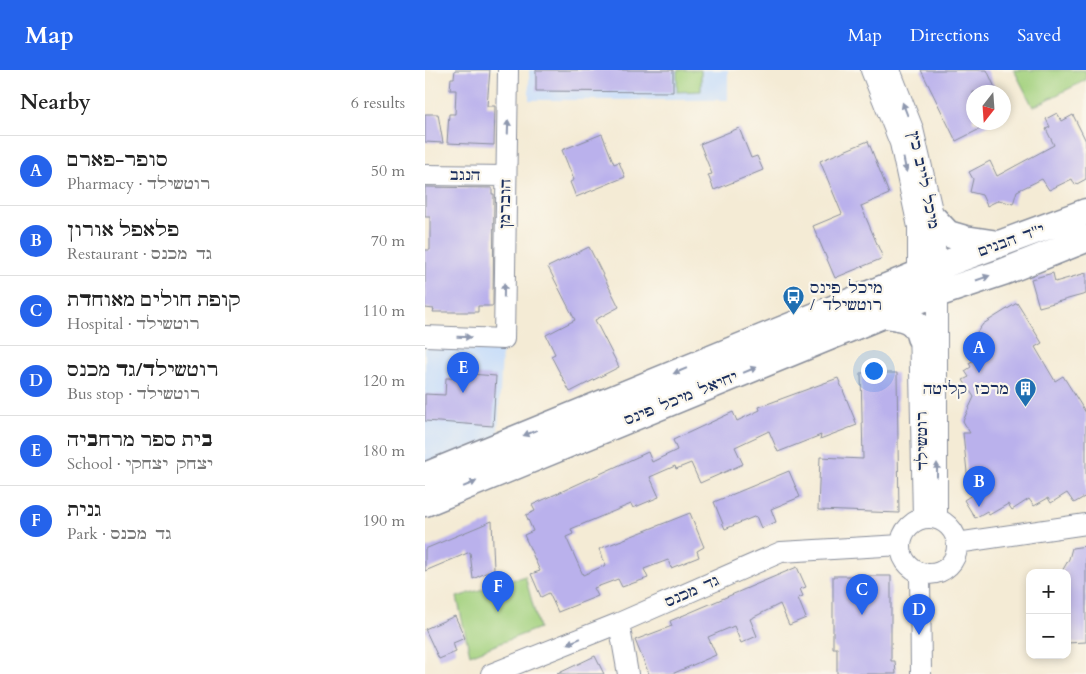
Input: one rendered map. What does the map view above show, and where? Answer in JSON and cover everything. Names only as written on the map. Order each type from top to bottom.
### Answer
[{"type":"main road","name":"י''ד הבנים","points":[[927,271],[1086,212]]},
{"type":"main road","points":[[934,220],[948,234],[965,239],[1001,244]]},
{"type":"main road","name":"י''ד הבנים","points":[[928,297],[1003,272],[1086,239]]},
{"type":"main road","name":"יחיאל מיכל פינס","points":[[425,476],[927,271]]},
{"type":"main road","name":"יחיאל מיכל פינס","points":[[425,503],[928,297]]},
{"type":"main road","points":[[885,315],[909,319],[917,327],[919,337]]},
{"type":"street","name":"הוברמן","points":[[425,336],[504,338],[508,70]]},
{"type":"street","name":"מיכל לייב כץ","points":[[871,70],[900,143],[927,271],[928,297]]},
{"type":"street","name":"מיכל לייב כץ","points":[[891,70],[913,129],[934,220],[927,271]]},
{"type":"street","name":"הנגב","points":[[425,175],[505,176]]},
{"type":"street","name":"רוטשילד","points":[[928,297],[919,337],[930,519]]},
{"type":"street","name":"רוטשילד","points":[[928,297],[930,519]]},
{"type":"street","points":[[930,519],[950,528],[957,543],[953,561],[947,568],[930,574],[920,573],[906,562],[901,545],[907,528],[930,519]]},
{"type":"street","points":[[957,543],[1086,524]]},
{"type":"street","name":"גד מכנס","points":[[491,674],[619,622],[781,552],[901,545]]},
{"type":"street","points":[[920,573],[921,674]]},
{"type":"street","points":[[619,622],[628,674]]},
{"type":"shaded area","points":[[529,70],[728,70],[728,100],[529,100]]},
{"type":"shaded area","points":[[425,348],[502,351],[498,436],[425,465]]},
{"type":"green space","points":[[677,70],[701,70],[701,91],[677,92]]},
{"type":"green space","points":[[1014,70],[1086,70],[1086,80],[1033,107]]},
{"type":"green space","points":[[525,576],[539,628],[470,655],[457,597]]},
{"type":"building","points":[[455,70],[490,70],[487,106],[495,106],[494,145],[447,143],[449,114],[455,114],[456,90],[450,90],[451,78],[454,78]]},
{"type":"building","points":[[536,70],[673,70],[673,92],[536,91]]},
{"type":"building","points":[[921,70],[987,70],[994,85],[966,85],[966,130],[978,130],[956,141]]},
{"type":"building","points":[[1057,113],[1062,121],[1073,115],[1086,141],[1086,179],[1075,185],[1072,179],[1049,190],[1042,179],[1017,191],[1013,204],[999,200],[987,206],[982,195],[970,192],[973,179],[969,172],[990,161],[997,176],[1054,145],[1046,129],[1050,127],[1046,119]]},
{"type":"building","points":[[425,114],[438,114],[443,143],[425,142]]},
{"type":"building","points":[[739,128],[751,158],[757,156],[763,170],[714,190],[708,175],[712,174],[700,144]]},
{"type":"building","points":[[602,134],[614,164],[619,162],[625,177],[576,197],[570,182],[574,180],[562,150]]},
{"type":"building","points":[[868,141],[889,194],[861,206],[883,258],[835,278],[813,226],[842,214],[820,161]]},
{"type":"building","points":[[425,187],[492,188],[492,194],[494,194],[493,306],[478,306],[478,312],[433,312],[434,309],[425,308],[425,250],[430,250],[430,217],[425,217]]},
{"type":"building","points":[[589,247],[619,307],[595,320],[619,367],[570,392],[551,356],[555,354],[546,335],[575,320],[548,267]]},
{"type":"building","points":[[1053,273],[1055,282],[1086,273],[1086,294],[1039,307],[1031,279]]},
{"type":"building","name":"מרכז קליטה","points":[[1017,303],[1042,343],[1035,347],[1055,381],[1063,376],[1086,413],[1086,496],[1074,503],[1067,493],[1051,503],[1048,498],[1034,506],[1029,499],[1012,510],[1008,504],[989,515],[987,511],[975,518],[964,500],[975,493],[968,482],[963,433],[970,433],[963,421],[974,397],[963,380],[969,377],[965,371],[971,367],[969,363],[974,360],[966,347],[983,324]]},
{"type":"building","points":[[861,373],[897,373],[899,513],[818,510],[820,457],[863,459]]},
{"type":"building","points":[[470,374],[496,376],[493,426],[425,421],[425,394],[445,395],[446,378],[470,379]]},
{"type":"building","points":[[838,378],[857,425],[820,439],[821,435],[778,452],[769,431],[735,447],[743,464],[700,483],[691,463],[676,469],[675,466],[650,477],[659,497],[633,508],[631,504],[571,529],[573,534],[566,537],[583,575],[606,565],[599,549],[690,513],[704,547],[697,551],[699,557],[671,568],[668,560],[644,569],[648,578],[622,587],[618,579],[594,588],[598,596],[558,612],[549,593],[541,597],[531,574],[540,571],[524,535],[533,531],[526,515],[535,511],[532,505],[648,452],[652,462],[677,450],[673,440],[733,412],[737,421],[760,410],[759,407]]},
{"type":"building","points":[[789,471],[800,497],[771,509],[776,522],[761,528],[756,516],[725,529],[714,502]]},
{"type":"building","points":[[492,521],[494,569],[473,579],[470,552],[425,571],[425,549]]},
{"type":"building","points":[[1086,546],[1086,642],[1071,643],[1071,569],[1063,569],[1072,548]]},
{"type":"building","points":[[797,567],[806,587],[800,589],[803,596],[798,598],[806,618],[789,625],[780,604],[750,619],[757,636],[741,643],[734,626],[708,637],[716,655],[672,674],[649,674],[635,640],[672,626],[670,621]]},
{"type":"building","points":[[833,576],[891,576],[891,661],[895,661],[896,674],[837,674],[837,648],[833,648]]},
{"type":"building","points":[[455,616],[465,638],[453,643],[456,652],[439,659],[425,629]]},
{"type":"building","points":[[595,656],[604,674],[557,674]]},
{"type":"place","name":"מיכל פינס / רוטשילד","points":[[794,316]]},
{"type":"place","name":"סופר-פארם","points":[[979,373]]},
{"type":"place","name":"בית ספר מרחביה","points":[[463,393]]},
{"type":"place","name":"מרכז קליטה","points":[[1025,408]]},
{"type":"place","name":"פלאפל אורון","points":[[979,507]]},
{"type":"place","name":"גנית","points":[[498,612]]},
{"type":"place","name":"קופת חולים מאוחדת","points":[[862,615]]},
{"type":"place","name":"רוטשילד/גד מכנס","points":[[919,635]]}]
